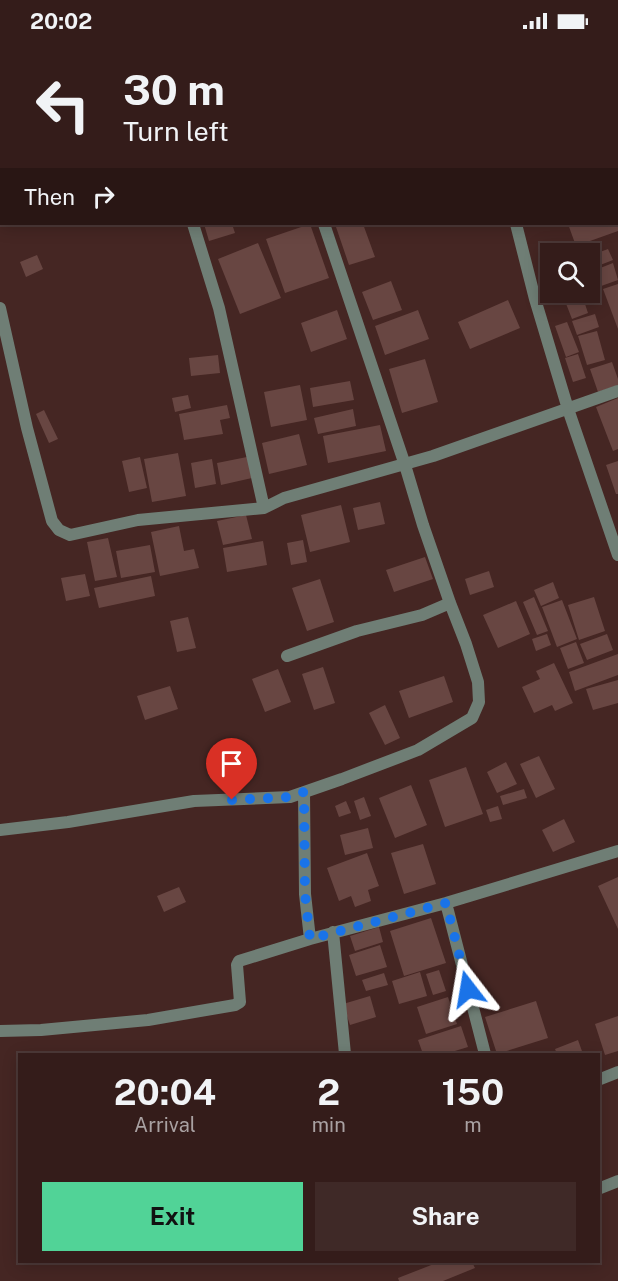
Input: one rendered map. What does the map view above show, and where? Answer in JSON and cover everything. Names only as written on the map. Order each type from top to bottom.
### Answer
[{"type":"street","points":[[193,225],[219,308],[264,508]]},
{"type":"street","points":[[0,830],[68,822],[194,801],[290,797],[418,750],[472,718],[479,702],[478,682],[423,525],[324,225]]},
{"type":"street","points":[[516,225],[535,299],[568,409],[617,549]]},
{"type":"street","points":[[0,308],[27,428],[52,521],[59,530],[70,535],[138,520],[264,508],[284,498],[433,456],[618,391]]},
{"type":"street","points":[[287,656],[357,631],[423,615],[450,603]]},
{"type":"street","points":[[304,792],[305,894],[310,939]]},
{"type":"street","points":[[0,1031],[41,1030],[148,1020],[235,1005],[240,1002],[237,965],[239,961],[333,932],[446,903],[618,851]]},
{"type":"street","points":[[446,903],[485,1053]]},
{"type":"street","points":[[333,932],[345,1053]]},
{"type":"street","points":[[600,1079],[618,1072]]},
{"type":"street","points":[[600,1188],[618,1181]]},
{"type":"building","points":[[204,225],[232,225],[235,233],[209,241]]},
{"type":"building","points":[[310,225],[329,278],[285,293],[266,239]]},
{"type":"building","points":[[335,225],[363,225],[375,257],[349,265]]},
{"type":"building","points":[[568,225],[618,225],[618,231],[584,243],[575,243]]},
{"type":"building","points":[[258,243],[281,298],[240,314],[218,259]]},
{"type":"building","points":[[608,249],[613,260],[600,265],[600,252]]},
{"type":"building","points":[[37,255],[43,269],[26,277],[20,262]]},
{"type":"building","points":[[613,263],[618,280],[600,286],[600,268]]},
{"type":"building","points":[[391,281],[402,310],[373,320],[362,292]]},
{"type":"building","points":[[618,284],[618,329],[603,289]]},
{"type":"building","points":[[508,300],[520,328],[470,349],[458,322]]},
{"type":"building","points":[[566,303],[585,303],[588,313],[572,319]]},
{"type":"building","points":[[337,310],[347,339],[311,352],[301,323]]},
{"type":"building","points":[[418,310],[429,339],[385,355],[375,326]]},
{"type":"building","points":[[595,314],[599,327],[577,335],[572,321]]},
{"type":"building","points":[[567,322],[579,352],[566,357],[555,326]]},
{"type":"building","points":[[597,331],[605,360],[587,365],[578,336]]},
{"type":"building","points":[[578,354],[586,378],[573,382],[565,358]]},
{"type":"building","points":[[218,355],[220,373],[191,376],[189,358]]},
{"type":"building","points":[[425,359],[438,402],[402,413],[389,369]]},
{"type":"building","points":[[612,362],[618,385],[598,392],[590,369]]},
{"type":"building","points":[[350,381],[354,400],[313,407],[310,388]]},
{"type":"building","points":[[300,385],[307,420],[271,427],[264,392]]},
{"type":"building","points":[[188,395],[191,408],[175,412],[172,398]]},
{"type":"building","points":[[618,398],[618,449],[613,451],[596,407]]},
{"type":"building","points":[[227,405],[230,418],[220,420],[223,434],[184,440],[179,414]]},
{"type":"building","points":[[353,409],[356,426],[318,434],[314,418]]},
{"type":"building","points":[[44,410],[58,439],[49,443],[36,414]]},
{"type":"building","points":[[380,425],[386,451],[328,463],[323,436]]},
{"type":"building","points":[[299,434],[307,465],[269,474],[262,443]]},
{"type":"building","points":[[178,453],[186,496],[152,502],[144,459]]},
{"type":"building","points":[[140,457],[147,488],[129,492],[122,461]]},
{"type":"building","points":[[247,457],[252,478],[221,485],[217,463]]},
{"type":"building","points":[[212,459],[216,484],[195,488],[191,463]]},
{"type":"building","points":[[618,461],[618,494],[616,494],[606,465]]},
{"type":"building","points":[[380,502],[385,524],[358,530],[353,508]]},
{"type":"building","points":[[341,505],[350,542],[310,552],[301,515]]},
{"type":"building","points":[[246,515],[252,539],[223,545],[217,521]]},
{"type":"building","points":[[179,526],[184,551],[194,549],[199,568],[160,576],[151,532]]},
{"type":"building","points":[[108,538],[117,577],[95,581],[87,542]]},
{"type":"building","points":[[303,540],[307,562],[291,565],[287,543]]},
{"type":"building","points":[[263,541],[267,565],[227,572],[223,548]]},
{"type":"building","points":[[150,545],[155,572],[121,578],[116,551]]},
{"type":"building","points":[[425,557],[433,579],[394,592],[386,570]]},
{"type":"building","points":[[489,571],[494,587],[470,595],[465,579]]},
{"type":"building","points":[[85,574],[90,596],[66,601],[61,578]]},
{"type":"building","points":[[151,576],[155,596],[99,608],[94,588]]},
{"type":"building","points":[[320,579],[334,622],[307,631],[292,588]]},
{"type":"building","points":[[553,582],[559,598],[541,606],[534,590]]},
{"type":"building","points":[[534,597],[548,631],[537,635],[523,602]]},
{"type":"building","points":[[594,597],[605,631],[579,640],[568,605]]},
{"type":"building","points":[[562,600],[577,639],[557,647],[542,607]]},
{"type":"building","points":[[516,601],[530,634],[498,648],[483,615]]},
{"type":"building","points":[[188,617],[196,648],[177,652],[170,621]]},
{"type":"building","points":[[547,634],[551,645],[536,651],[532,639]]},
{"type":"building","points":[[607,634],[613,650],[587,660],[580,644]]},
{"type":"building","points":[[576,642],[584,663],[568,669],[560,648]]},
{"type":"building","points":[[618,654],[618,675],[575,691],[569,672]]},
{"type":"building","points":[[554,663],[573,703],[555,711],[552,705],[534,713],[522,687],[540,679],[536,671]]},
{"type":"building","points":[[323,667],[335,703],[314,710],[302,674]]},
{"type":"building","points":[[278,669],[291,702],[265,712],[252,679]]},
{"type":"building","points":[[444,676],[453,702],[409,718],[399,691]]},
{"type":"building","points":[[618,680],[618,703],[593,710],[586,689]]},
{"type":"building","points":[[170,686],[178,709],[145,720],[137,696]]},
{"type":"building","points":[[385,705],[400,738],[385,745],[369,713]]},
{"type":"building","points":[[539,756],[555,789],[536,798],[520,764]]},
{"type":"building","points":[[506,762],[517,784],[497,793],[487,772]]},
{"type":"building","points":[[466,767],[483,814],[445,827],[429,780]]},
{"type":"building","points":[[411,785],[427,825],[395,838],[379,798]]},
{"type":"building","points":[[524,789],[527,798],[503,805],[500,796]]},
{"type":"building","points":[[364,797],[371,816],[360,820],[354,801]]},
{"type":"building","points":[[346,801],[351,813],[339,817],[335,806]]},
{"type":"building","points":[[498,806],[502,819],[490,822],[486,810]]},
{"type":"building","points":[[564,819],[575,842],[553,852],[542,830]]},
{"type":"building","points":[[368,828],[373,848],[345,855],[340,835]]},
{"type":"building","points":[[423,844],[436,884],[404,894],[391,853]]},
{"type":"building","points":[[367,853],[379,886],[368,890],[371,901],[355,907],[351,896],[339,901],[327,868]]},
{"type":"building","points":[[618,877],[618,929],[598,886]]},
{"type":"building","points":[[179,887],[186,902],[164,912],[157,896]]},
{"type":"building","points":[[431,918],[446,963],[404,976],[390,931]]},
{"type":"building","points":[[379,927],[383,942],[355,951],[350,936]]},
{"type":"building","points":[[380,945],[387,967],[356,976],[349,955]]},
{"type":"building","points":[[439,970],[446,991],[433,995],[426,974]]},
{"type":"building","points":[[420,972],[427,996],[399,1004],[392,981]]},
{"type":"building","points":[[384,973],[388,985],[366,991],[362,980]]},
{"type":"building","points":[[370,996],[376,1017],[350,1025],[343,1004]]},
{"type":"building","points":[[448,997],[457,1024],[426,1034],[417,1007]]},
{"type":"building","points":[[536,1001],[548,1038],[497,1053],[485,1017]]},
{"type":"building","points":[[618,1016],[618,1051],[605,1055],[595,1024]]},
{"type":"building","points":[[461,1026],[468,1047],[448,1053],[423,1053],[418,1040]]},
{"type":"building","points":[[578,1040],[583,1053],[557,1053],[555,1049]]},
{"type":"building","points":[[436,1263],[472,1263],[475,1268],[443,1281],[399,1281],[398,1278]]},
{"type":"route","points":[[232,800],[290,797],[304,792],[305,894],[310,939],[446,903],[468,989]]}]
